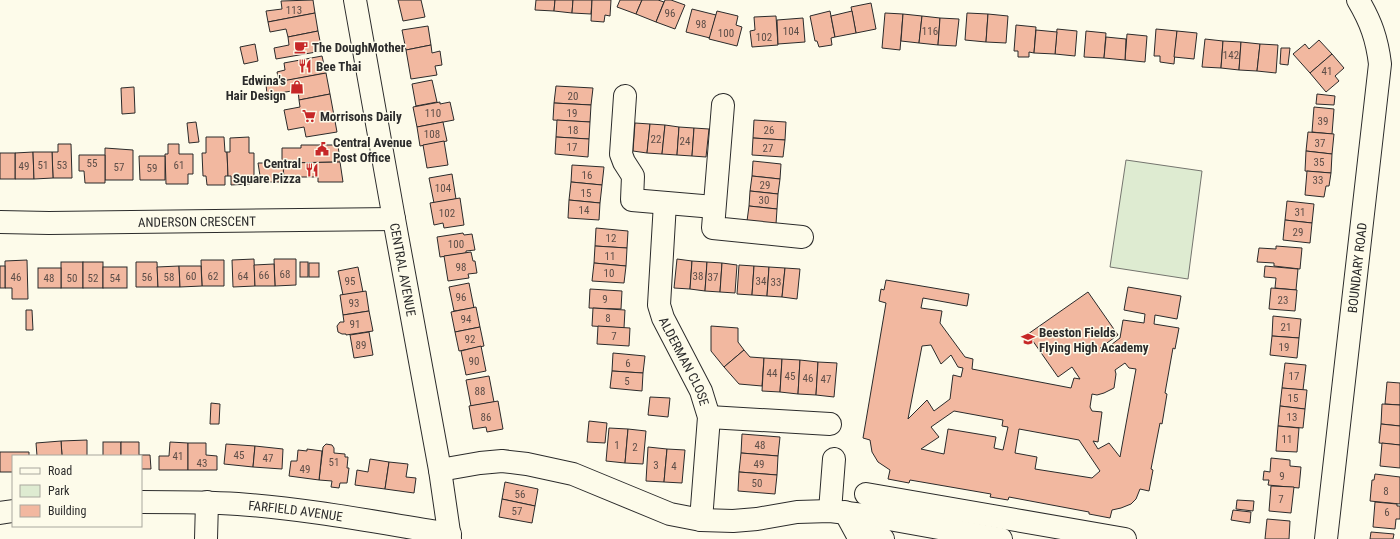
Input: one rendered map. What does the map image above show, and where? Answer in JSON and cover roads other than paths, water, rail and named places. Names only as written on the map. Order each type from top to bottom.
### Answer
[{"type":"street","name":"CENTRAL AVENUE","points":[[355,0],[440,470],[450,537]]},
{"type":"street","name":"BOUNDARY ROAD","points":[[1326,539],[1380,64],[1373,28],[1358,0]]},
{"type":"street","points":[[625,96],[621,154],[633,176],[632,200],[714,207]]},
{"type":"street","points":[[724,105],[714,207],[714,228],[802,237]]},
{"type":"street","name":"ALDERMAN CLOSE","points":[[665,203],[660,304],[663,318],[701,390],[709,417],[701,520]]},
{"type":"street","name":"ANDERSON CRESCENT","points":[[0,222],[49,223],[394,219]]},
{"type":"street","points":[[709,417],[830,424]]},
{"type":"street","points":[[834,459],[837,512],[857,534],[883,539]]},
{"type":"street","points":[[440,470],[502,461],[527,464],[573,474],[670,514],[701,520],[733,521],[758,519],[797,512],[837,512],[872,516],[1001,539]]},
{"type":"street","points":[[866,494],[1125,539]]},
{"type":"street","name":"FARFIELD AVENUE","points":[[142,502],[207,502],[246,505],[336,516],[450,537]]},
{"type":"street","points":[[206,539],[207,502]]},
{"type":"street","points":[[0,513],[12,511]]},
{"type":"place","name":"The DoughMother","points":[[301,47]]},
{"type":"place","name":"Bee Thai","points":[[305,66]]},
{"type":"place","name":"Edwina's Hair Design","points":[[297,87]]},
{"type":"place","name":"Morrisons Daily","points":[[309,116]]},
{"type":"place","name":"Central Avenue Post Office","points":[[322,149]]},
{"type":"place","name":"Central Square Pizza","points":[[312,170]]},
{"type":"place","name":"Beeston Fields Flying High Academy","points":[[1028,339]]}]
